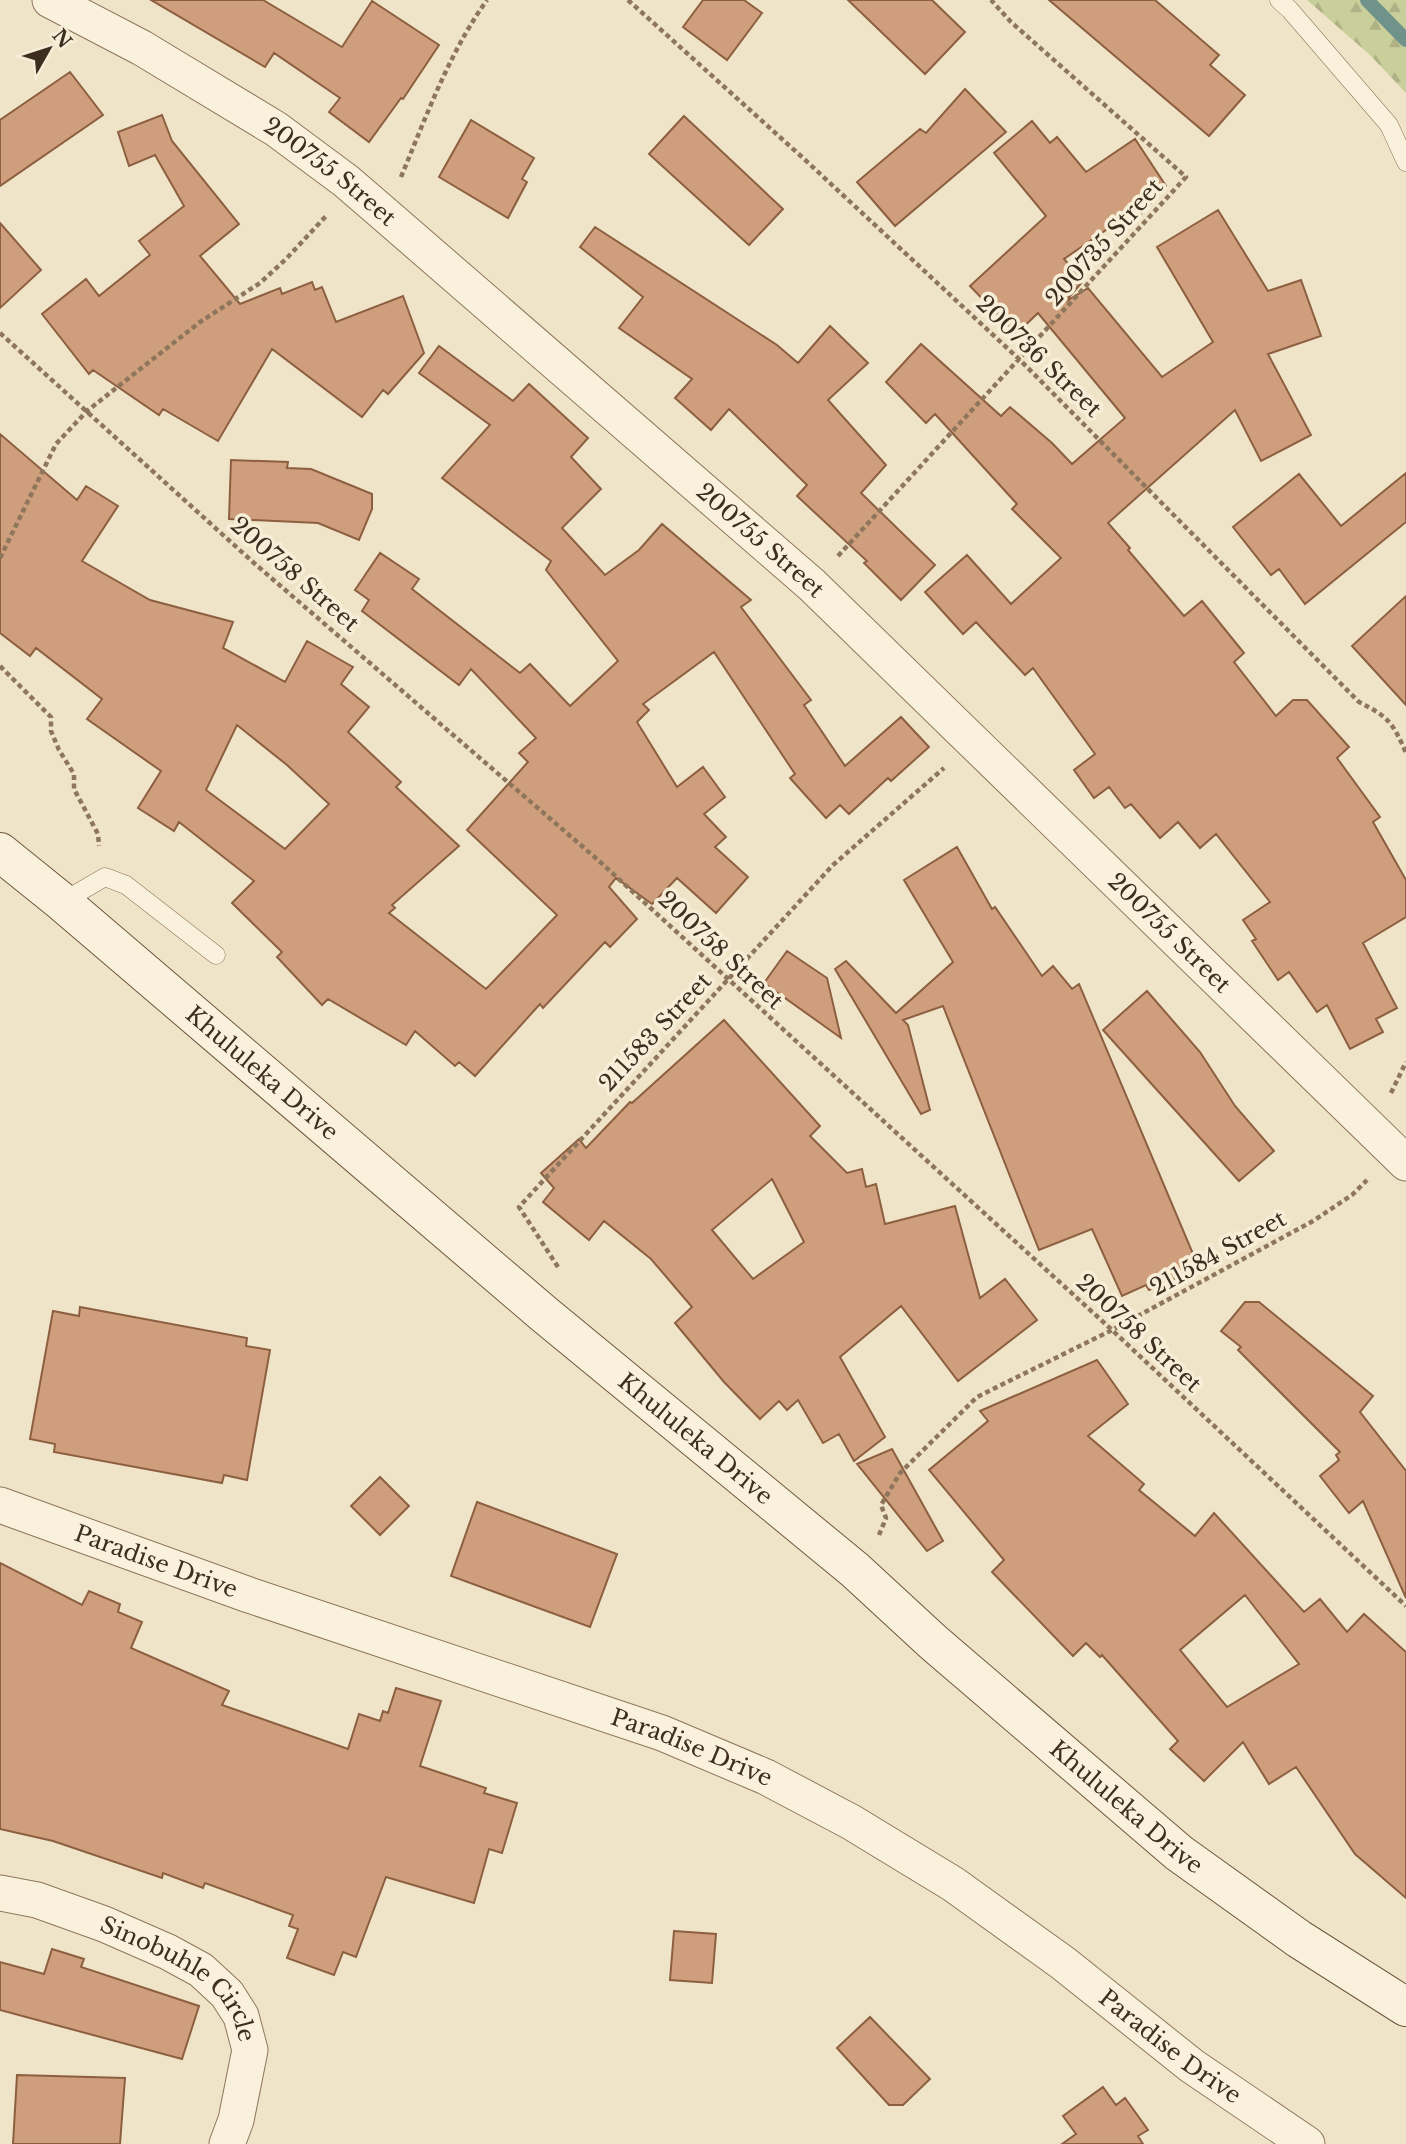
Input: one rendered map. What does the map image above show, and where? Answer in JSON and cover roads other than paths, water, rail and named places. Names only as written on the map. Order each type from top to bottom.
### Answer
[{"type":"street","name":"200755 Street","points":[[50,0],[142,48],[276,129],[346,181],[812,585],[1399,1156]]},
{"type":"street","name":"Khululeka Drive","points":[[0,852],[544,1314],[855,1570],[943,1651],[1179,1853],[1299,1939],[1406,2007]]},
{"type":"street","name":"Paradise Drive","points":[[0,1505],[249,1595],[662,1733],[766,1777],[851,1822],[953,1884],[1063,1963],[1192,2066],[1307,2144]]},
{"type":"street","name":"Sinobuhle Circle","points":[[0,1893],[37,1900],[104,1924],[168,1952],[201,1970],[227,1994],[241,2016],[250,2050],[236,2120],[227,2144]]},
{"type":"lane","points":[[1279,0],[1389,125],[1406,162]]},
{"type":"lane","points":[[62,902],[105,877],[126,885],[216,954]]},
{"type":"waterway","points":[[1367,0],[1406,40]]}]
